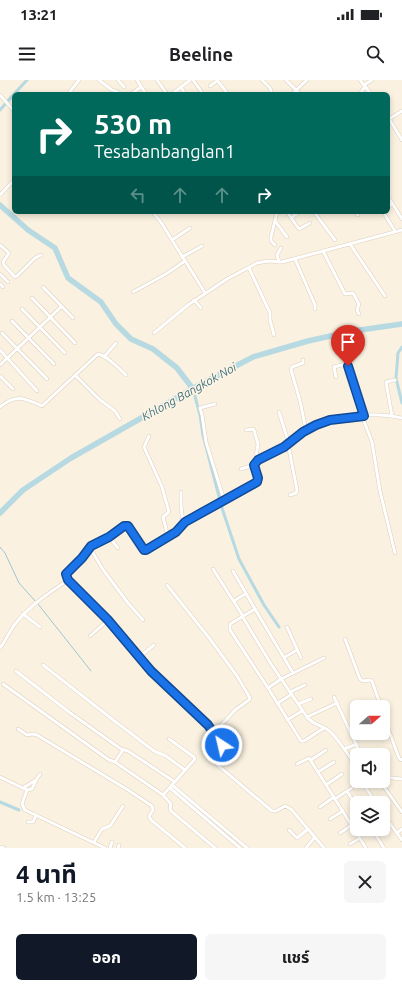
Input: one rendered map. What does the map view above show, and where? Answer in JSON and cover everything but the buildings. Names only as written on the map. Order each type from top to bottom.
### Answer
[{"type":"street","points":[[70,92],[79,80]]},
{"type":"street","points":[[99,80],[112,90],[118,92]]},
{"type":"street","points":[[118,80],[124,87]]},
{"type":"street","points":[[137,80],[145,92]]},
{"type":"street","points":[[157,80],[166,92]]},
{"type":"street","points":[[175,92],[189,80]]},
{"type":"street","points":[[193,80],[202,92]]},
{"type":"street","points":[[210,86],[217,80],[225,92]]},
{"type":"street","points":[[262,80],[270,88],[271,92]]},
{"type":"street","points":[[286,80],[296,91],[307,80]]},
{"type":"street","points":[[360,80],[370,92]]},
{"type":"street","points":[[362,92],[365,86],[372,80]]},
{"type":"street","points":[[135,92],[141,87]]},
{"type":"street","points":[[181,87],[184,92]]},
{"type":"street","points":[[1,96],[12,109]]},
{"type":"street","points":[[390,117],[402,111]]},
{"type":"street","points":[[390,121],[400,134],[402,140]]},
{"type":"street","points":[[0,196],[12,182]]},
{"type":"street","points":[[390,200],[402,219]]},
{"type":"street","points":[[155,214],[164,226],[182,258],[205,293]]},
{"type":"street","points":[[275,245],[270,239],[277,214]]},
{"type":"street","points":[[288,214],[299,229],[310,223]]},
{"type":"street","points":[[291,218],[296,214]]},
{"type":"street","points":[[316,214],[335,240]]},
{"type":"street","points":[[385,214],[396,231]]},
{"type":"street","points":[[275,221],[287,237]]},
{"type":"street","points":[[172,240],[190,228]]},
{"type":"street","points":[[154,333],[194,300],[227,279],[257,263],[268,261],[282,262],[402,230]]},
{"type":"street","points":[[350,244],[385,296]]},
{"type":"street","points":[[0,245],[9,253],[3,262],[4,265],[15,277],[35,258],[41,255]]},
{"type":"street","points":[[182,258],[202,246]]},
{"type":"street","points":[[279,262],[277,255],[281,248]]},
{"type":"street","points":[[323,251],[345,294],[354,294],[359,304],[357,310],[359,314]]},
{"type":"street","points":[[295,259],[314,302],[315,309]]},
{"type":"street","points":[[133,292],[166,274],[185,261]]},
{"type":"street","points":[[249,268],[270,313],[270,320],[274,335]]},
{"type":"street","points":[[0,274],[8,282]]},
{"type":"street","points":[[43,287],[73,318]]},
{"type":"street","points":[[32,298],[75,343]]},
{"type":"street","points":[[194,300],[201,308]]},
{"type":"street","points":[[0,365],[61,307]]},
{"type":"street","points":[[22,309],[65,353]]},
{"type":"street","points":[[12,321],[54,364]]},
{"type":"street","points":[[2,332],[47,379]]},
{"type":"street","points":[[104,357],[116,343]]},
{"type":"street","points":[[0,350],[37,391]]},
{"type":"street","points":[[0,407],[12,398],[19,398],[42,406],[98,354],[126,375]]},
{"type":"street","points":[[303,360],[303,363],[292,367],[291,370],[300,401],[306,430]]},
{"type":"street","points":[[336,377],[334,367],[344,364],[348,366],[372,442],[380,491],[395,553]]},
{"type":"street","points":[[0,376],[13,389]]},
{"type":"street","points":[[75,376],[96,396],[115,411],[120,418]]},
{"type":"street","points":[[392,416],[386,382],[395,380]]},
{"type":"street","points":[[215,404],[200,408],[203,418],[206,442],[223,500]]},
{"type":"street","points":[[279,412],[289,444],[297,490],[296,493],[290,495]]},
{"type":"street","points":[[241,469],[254,465],[262,457],[289,444],[306,430],[322,422],[363,416],[392,416],[402,418]]},
{"type":"street","points":[[246,430],[254,429],[258,444],[256,456],[258,460]]},
{"type":"street","points":[[149,436],[144,447],[165,494],[169,512],[163,517],[168,537]]},
{"type":"street","points":[[254,465],[258,478],[257,482],[183,524],[176,532],[145,551],[126,525],[109,537],[97,542],[89,548],[66,574],[68,580],[108,620],[151,671],[214,732],[222,745],[212,757],[213,761],[272,811],[276,811],[285,806],[288,807],[324,848]]},
{"type":"street","points":[[181,492],[180,501],[183,524]]},
{"type":"street","points":[[109,537],[118,548]]},
{"type":"street","points":[[89,548],[104,571],[143,620]]},
{"type":"street","points":[[213,569],[302,711],[314,724],[330,732],[350,758]]},
{"type":"street","points":[[233,571],[245,594],[293,672]]},
{"type":"street","points":[[0,648],[14,625],[35,602],[68,580]]},
{"type":"street","points":[[166,584],[210,639],[237,676],[250,698],[235,710],[214,732]]},
{"type":"street","points":[[234,601],[245,594]]},
{"type":"street","points":[[254,609],[230,624],[230,630],[301,741],[304,741],[324,728]]},
{"type":"street","points":[[23,614],[40,627]]},
{"type":"street","points":[[90,636],[108,620]]},
{"type":"street","points":[[287,627],[301,658]]},
{"type":"street","points":[[345,638],[360,680],[372,681],[378,700]]},
{"type":"street","points":[[139,657],[154,645]]},
{"type":"street","points":[[284,657],[297,650]]},
{"type":"street","points":[[268,688],[293,672],[324,658]]},
{"type":"street","points":[[43,665],[112,720],[154,751],[166,756],[185,770]]},
{"type":"street","points":[[16,671],[69,712],[123,750],[128,751],[194,803],[245,847]]},
{"type":"street","points":[[3,684],[109,760],[115,762],[163,795],[171,804],[171,811],[215,848]]},
{"type":"street","points":[[278,703],[305,685]]},
{"type":"street","points":[[334,697],[358,748]]},
{"type":"street","points":[[298,704],[311,698]]},
{"type":"street","points":[[307,717],[337,703]]},
{"type":"street","points":[[287,720],[302,711]]},
{"type":"street","points":[[18,729],[27,735],[37,735],[142,799],[152,807],[149,816],[150,820],[185,848]]},
{"type":"street","points":[[390,734],[399,758],[402,760]]},
{"type":"street","points":[[163,795],[194,761],[194,757],[169,740]]},
{"type":"street","points":[[344,750],[357,744]]},
{"type":"street","points":[[115,762],[123,750]]},
{"type":"street","points":[[297,764],[309,758],[311,760],[326,750]]},
{"type":"street","points":[[311,760],[350,822]]},
{"type":"street","points":[[318,772],[334,762]]},
{"type":"street","points":[[40,774],[32,788],[27,791],[22,804],[25,810],[105,848]]},
{"type":"street","points":[[326,785],[342,774]]},
{"type":"street","points":[[0,777],[27,791]]},
{"type":"street","points":[[390,778],[402,779]]},
{"type":"street","points":[[23,788],[36,780]]},
{"type":"street","points":[[371,796],[362,782],[382,784],[402,812]]},
{"type":"street","points":[[172,785],[191,806],[240,848]]},
{"type":"street","points":[[320,806],[352,788]]},
{"type":"street","points":[[347,791],[350,796]]},
{"type":"street","points":[[191,806],[194,803]]},
{"type":"street","points":[[94,848],[102,829],[110,826],[123,806]]},
{"type":"street","points":[[330,819],[342,811]]},
{"type":"street","points":[[28,822],[33,822],[36,815]]},
{"type":"street","points":[[208,821],[211,818]]},
{"type":"street","points":[[390,824],[402,840]]},
{"type":"street","points":[[340,833],[350,826]]},
{"type":"street","points":[[289,830],[297,838],[308,829]]},
{"type":"street","points":[[397,833],[402,829]]},
{"type":"street","points":[[225,835],[228,832]]},
{"type":"street","points":[[376,836],[384,848]]},
{"type":"street","points":[[306,848],[315,837]]},
{"type":"street","points":[[350,844],[360,838],[366,848]]},
{"type":"street","points":[[110,848],[112,842]]},
{"type":"street","points":[[0,847],[4,848]]},
{"type":"waterway","points":[[16,92],[27,80]]},
{"type":"waterway","points":[[0,110],[12,96]]},
{"type":"waterway","points":[[0,205],[28,230],[55,248],[68,278],[101,302],[116,324],[131,339],[153,349],[177,368],[193,389]]},
{"type":"waterway","name":"Khlong Bangkok Noi","points":[[0,513],[23,490],[71,458],[201,384],[253,357],[308,341],[353,331],[402,324]]},
{"type":"waterway","points":[[402,347],[398,353],[396,378],[402,403]]},
{"type":"waterway","points":[[193,389],[222,508],[239,559],[264,605],[279,627]]},
{"type":"waterway","points":[[0,547],[5,553],[19,583],[36,602]]},
{"type":"waterway","points":[[38,604],[91,671]]},
{"type":"waterway","points":[[0,802],[19,810]]},
{"type":"route","points":[[222,745],[221,741],[208,725],[151,671],[117,629],[85,595],[68,580],[66,574],[82,558],[91,546],[109,537],[126,525],[145,551],[176,532],[185,522],[257,482],[258,478],[254,465],[255,462],[289,444],[309,428],[330,420],[364,416],[354,389],[348,366]]}]
